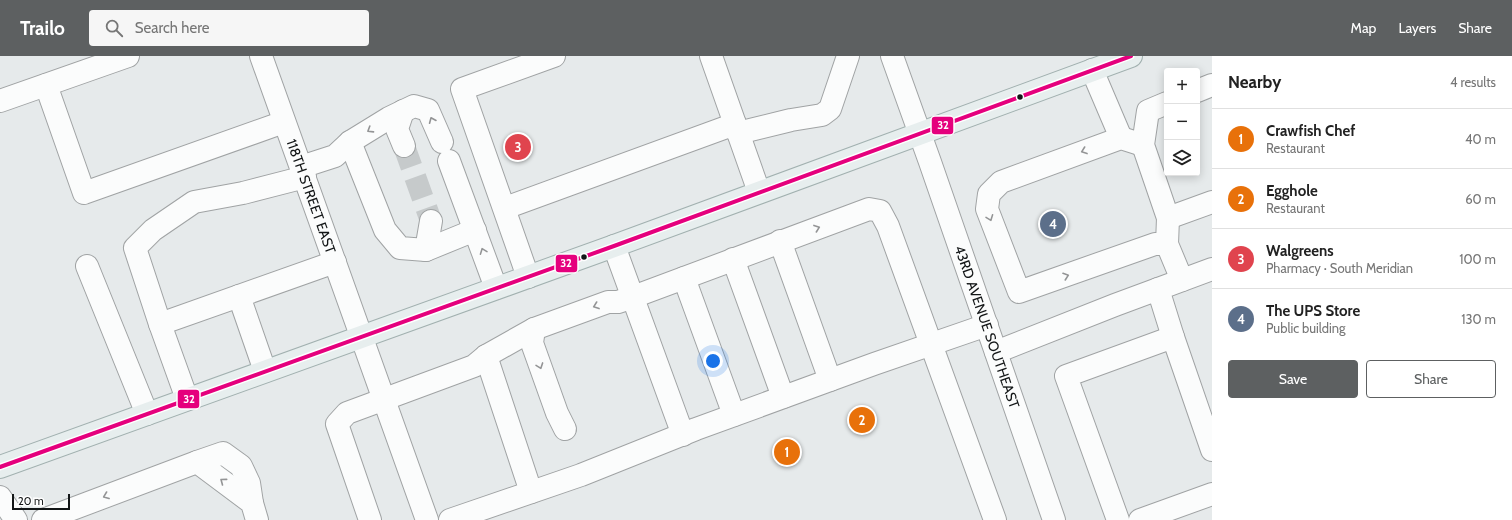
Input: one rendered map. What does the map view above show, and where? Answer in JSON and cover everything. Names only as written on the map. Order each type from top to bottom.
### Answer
[{"type":"main road","points":[[0,467],[614,246],[1131,56]]},
{"type":"street","points":[[0,101],[128,56]]},
{"type":"street","points":[[528,276],[462,89],[554,56]]},
{"type":"street","points":[[711,56],[760,192]]},
{"type":"street","points":[[505,208],[737,128],[822,115],[830,109],[848,56]]},
{"type":"street","name":"43RD AVENUE SOUTHEAST","points":[[892,56],[1054,520]]},
{"type":"street","name":"118TH STREET EAST","points":[[265,57],[284,122],[427,520]]},
{"type":"street","points":[[1092,70],[1121,138]]},
{"type":"street","points":[[46,85],[84,192],[284,122]]},
{"type":"street","points":[[1200,90],[1212,85]]},
{"type":"street","points":[[1165,104],[1148,111],[1143,145],[1168,218],[1167,244],[1182,280]]},
{"type":"street","points":[[187,399],[135,248],[153,230],[194,202],[243,193],[303,172],[335,156],[350,142],[389,118],[414,106],[428,110],[496,288]]},
{"type":"street","points":[[403,111],[398,129],[404,146]]},
{"type":"street","points":[[1143,145],[1121,138],[1001,182],[989,194],[987,209],[1019,292],[1155,244],[1167,244]]},
{"type":"street","points":[[350,142],[385,230],[400,248],[426,250],[475,230]]},
{"type":"street","points":[[1168,218],[1212,202]]},
{"type":"street","points":[[370,520],[337,424],[347,413],[474,366],[486,356],[534,329],[608,302],[618,302],[633,297],[868,209],[880,211],[888,226],[995,520]]},
{"type":"street","points":[[426,250],[431,221]]},
{"type":"street","points":[[780,241],[830,380]]},
{"type":"street","points":[[614,246],[683,435]]},
{"type":"street","points":[[733,259],[783,397]]},
{"type":"street","points":[[160,324],[335,262]]},
{"type":"street","points":[[87,266],[147,414]]},
{"type":"street","points":[[996,352],[1212,269]]},
{"type":"street","points":[[684,278],[734,415]]},
{"type":"street","points":[[1158,289],[1212,450]]},
{"type":"street","points":[[239,296],[265,371]]},
{"type":"street","points":[[450,520],[581,475],[734,415],[986,325]]},
{"type":"street","points":[[534,329],[532,343],[557,413],[565,428]]},
{"type":"street","points":[[1118,520],[1066,376],[1174,337]]},
{"type":"street","points":[[486,356],[531,492]]},
{"type":"street","points":[[43,520],[197,462],[254,512]]},
{"type":"street","points":[[1140,520],[1212,494]]},
{"type":"street","points":[[0,497],[16,520]]},
{"type":"tunnel","points":[[404,146],[431,221]]},
{"type":"transit line","name":"32","points":[[0,467],[614,246],[1131,56]]},
{"type":"place","name":"Walgreens","points":[[518,147]]},
{"type":"place","name":"The UPS Store","points":[[1053,224]]},
{"type":"place","name":"Egghole","points":[[862,420]]},
{"type":"place","name":"Crawfish Chef","points":[[787,452]]}]
